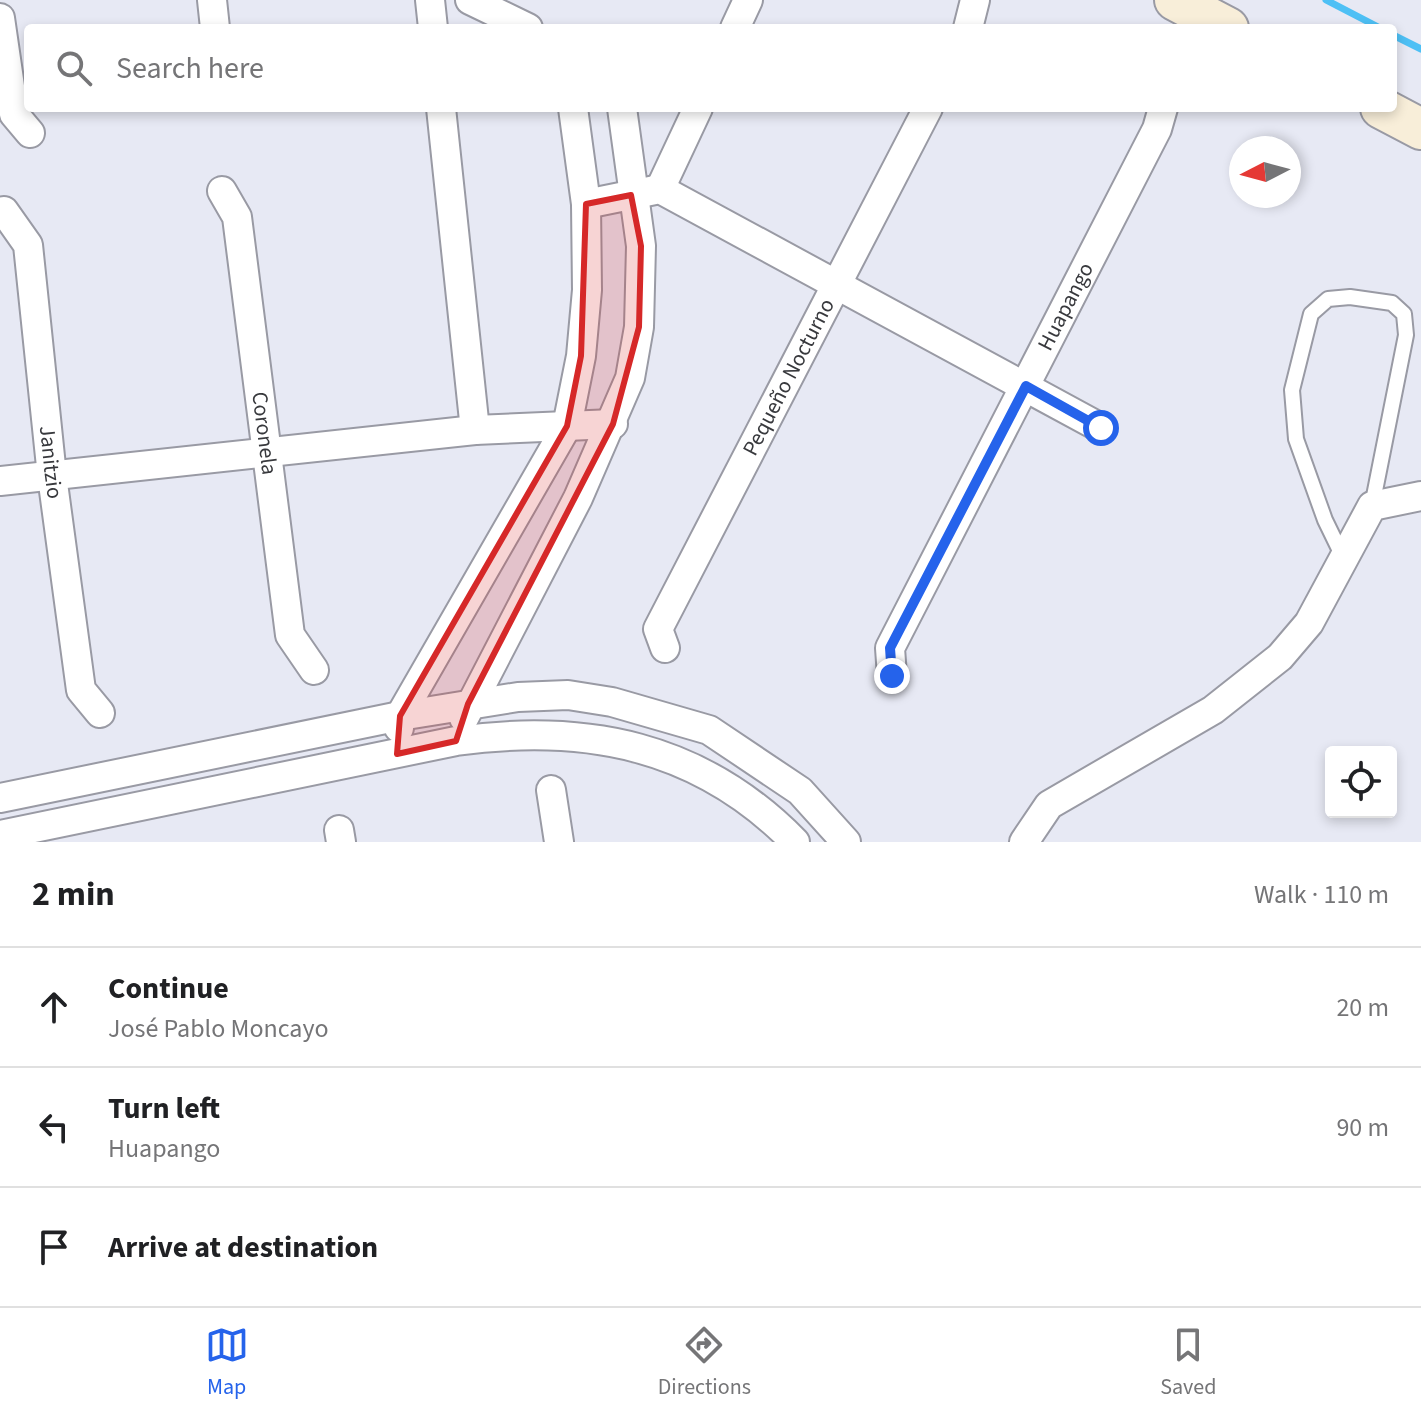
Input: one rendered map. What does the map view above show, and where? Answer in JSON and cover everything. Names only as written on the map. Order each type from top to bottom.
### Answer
[{"type":"main road","points":[[1175,0],[1220,24]]},
{"type":"main road","points":[[1389,112],[1421,129]]},
{"type":"street","points":[[212,0],[215,24]]},
{"type":"street","points":[[430,0],[433,24]]},
{"type":"street","points":[[470,0],[502,7],[523,24]]},
{"type":"street","points":[[737,24],[748,0]]},
{"type":"street","points":[[969,24],[975,0]]},
{"type":"street","points":[[0,18],[14,114],[30,133]]},
{"type":"street","points":[[441,112],[475,430]]},
{"type":"street","points":[[397,754],[400,716],[567,426],[581,356],[587,290],[586,204],[574,112]]},
{"type":"street","points":[[456,741],[468,704],[578,498],[613,424],[630,378],[639,327],[641,246],[631,195],[622,112]]},
{"type":"street","points":[[660,189],[696,112]]},
{"type":"street","name":"Pequeño Nocturno","points":[[665,648],[658,629],[926,112]]},
{"type":"street","name":"Huapango","points":[[892,676],[890,648],[1157,129],[1162,112]]},
{"type":"street","points":[[586,204],[660,189],[1101,428]]},
{"type":"street","name":"Coronela","points":[[222,191],[237,217],[290,635],[314,670]]},
{"type":"street","name":"Janitzio","points":[[4,211],[28,245],[52,476],[81,690],[100,713]]},
{"type":"street","points":[[0,481],[475,430],[613,424]]},
{"type":"street","points":[[1024,842],[1049,805],[1213,710],[1262,674],[1309,623],[1372,506],[1421,496]]},
{"type":"street","points":[[0,798],[400,716],[468,704],[568,695],[612,702],[709,730],[800,791],[846,842]]},
{"type":"street","points":[[0,835],[456,741],[505,734],[575,734],[656,752],[726,787],[769,816],[795,842]]},
{"type":"street","points":[[551,790],[559,842]]},
{"type":"lane","points":[[1343,557],[1325,520],[1296,439],[1292,390],[1311,314],[1328,299],[1350,297],[1392,303],[1404,314],[1406,335],[1372,506]]},
{"type":"highlighted area","points":[[631,195],[641,246],[639,327],[613,424],[468,704],[456,741],[397,754],[400,716],[567,426],[581,356],[586,204]]},
{"type":"waterway","points":[[1326,0],[1372,24]]},
{"type":"waterway","points":[[1397,37],[1421,49]]},
{"type":"route","points":[[892,676],[890,648],[1026,386],[1101,428]]}]
